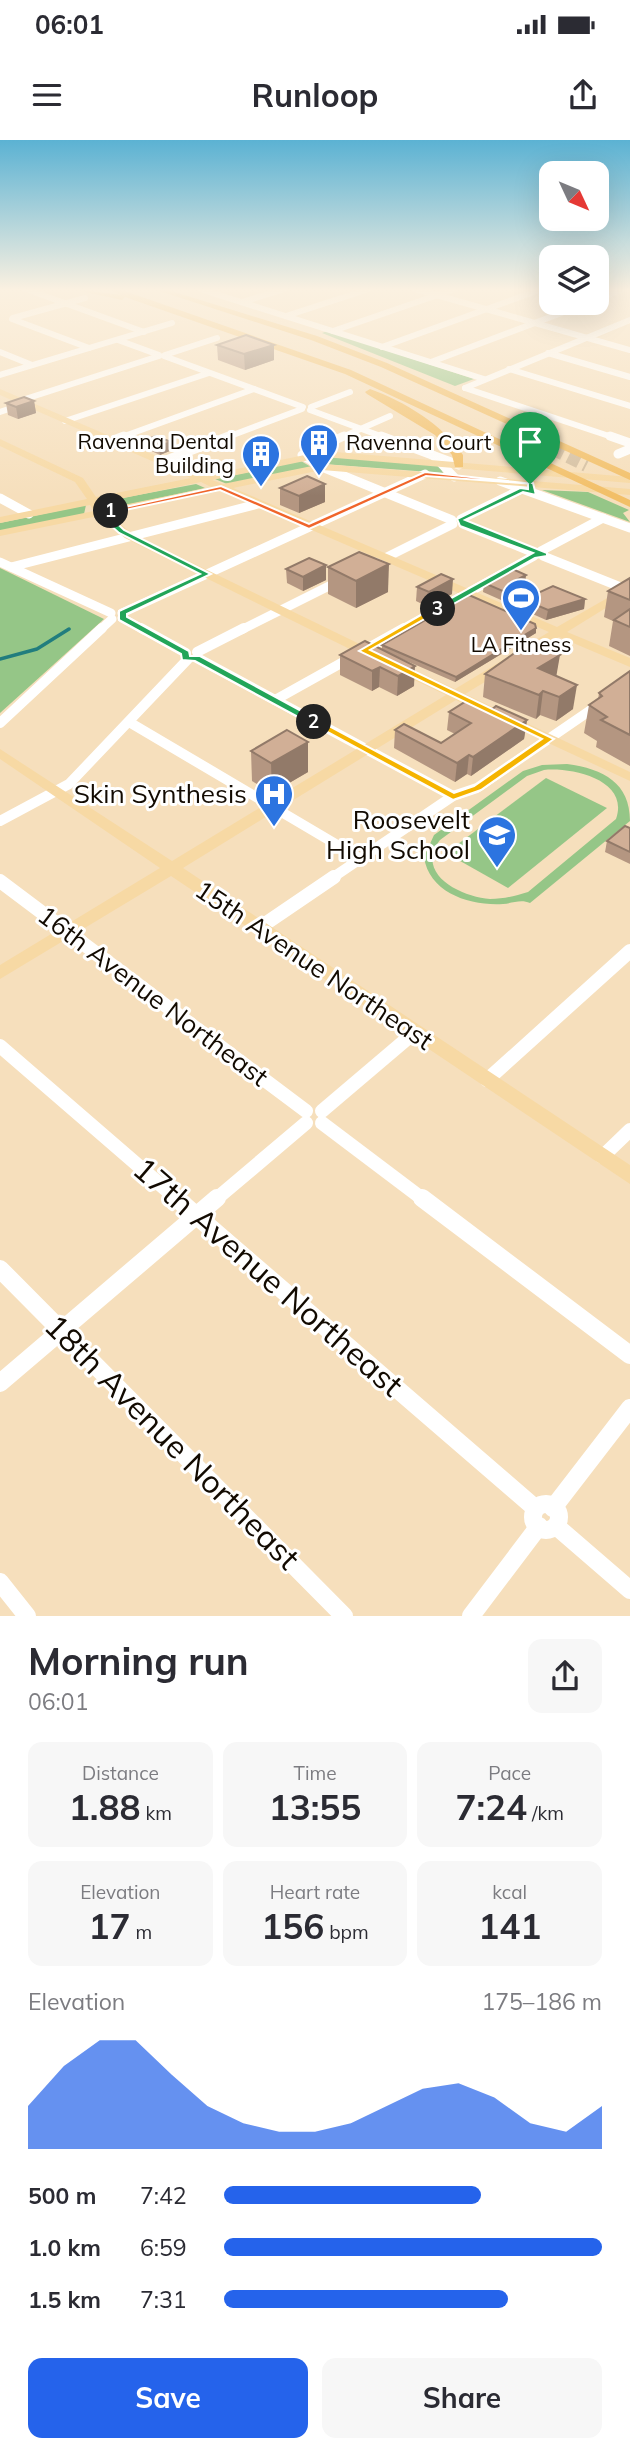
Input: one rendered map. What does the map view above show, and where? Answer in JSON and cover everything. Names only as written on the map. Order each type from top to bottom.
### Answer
[{"type":"highway","points":[[300,358],[369,391],[439,433],[458,450],[459,465]]},
{"type":"highway","points":[[308,358],[386,388],[630,504]]},
{"type":"highway","points":[[330,358],[553,454]]},
{"type":"highway","points":[[342,358],[428,391],[630,493]]},
{"type":"highway","points":[[364,358],[438,387],[630,478]]},
{"type":"highway","points":[[586,466],[613,478]]},
{"type":"main road","points":[[0,392],[630,663]]},
{"type":"main road","points":[[0,442],[74,476],[89,491],[97,507],[129,536],[363,651],[630,777]]},
{"type":"main road","points":[[0,533],[200,479],[324,454],[630,478]]},
{"type":"main road","points":[[459,465],[529,489],[630,493]]},
{"type":"main road","points":[[0,520],[221,488],[322,467],[500,481]]},
{"type":"main road","points":[[0,973],[629,589]]},
{"type":"main road","name":"15th Avenue Northeast","points":[[0,753],[630,1175]]},
{"type":"street","points":[[14,358],[32,365]]},
{"type":"street","points":[[0,375],[56,358]]},
{"type":"street","points":[[0,412],[22,402],[153,358]]},
{"type":"street","points":[[170,358],[459,465]]},
{"type":"street","points":[[418,358],[484,379]]},
{"type":"street","points":[[431,362],[442,358]]},
{"type":"street","points":[[536,358],[465,388],[630,443]]},
{"type":"street","points":[[565,358],[630,377]]},
{"type":"street","points":[[509,369],[630,407]]},
{"type":"street","points":[[65,421],[209,373]]},
{"type":"street","points":[[111,440],[254,389]]},
{"type":"street","points":[[161,462],[350,392]]},
{"type":"street","points":[[390,416],[303,453],[322,467],[384,493],[629,589]]},
{"type":"street","points":[[314,448],[324,454]]},
{"type":"street","points":[[618,454],[630,449]]},
{"type":"street","points":[[430,454],[453,477]]},
{"type":"street","points":[[529,489],[530,471]]},
{"type":"street","points":[[0,723],[117,616],[425,474]]},
{"type":"street","points":[[364,568],[529,489],[630,528]]},
{"type":"street","points":[[0,499],[29,514]]},
{"type":"street","points":[[0,509],[12,504]]},
{"type":"street","points":[[11,567],[258,505]]},
{"type":"street","points":[[275,700],[603,518]]},
{"type":"street","points":[[0,562],[117,616],[453,796]]},
{"type":"street","points":[[0,821],[69,784],[192,656],[352,574]]},
{"type":"street","points":[[259,928],[453,796],[477,788],[607,699]]},
{"type":"street","points":[[129,722],[361,859]]},
{"type":"street","name":"16th Avenue Northeast","points":[[0,881],[630,1355]]},
{"type":"street","points":[[487,1080],[630,951]]},
{"type":"street","points":[[0,1383],[415,1032]]},
{"type":"street","name":"17th Avenue Northeast","points":[[0,1046],[630,1590]]},
{"type":"street","points":[[602,1157],[630,1130]]},
{"type":"street","name":"18th Avenue Northeast","points":[[0,1269],[344,1615]]},
{"type":"street","points":[[471,1615],[630,1408]]},
{"type":"street","points":[[0,1582],[27,1615]]},
{"type":"green space","points":[[384,358],[409,358],[474,379],[455,386]]},
{"type":"green space","points":[[331,456],[440,466],[443,473],[324,464],[316,458]]},
{"type":"green space","points":[[301,461],[311,467],[227,484],[215,479]]},
{"type":"green space","points":[[196,484],[205,488],[113,508],[109,504],[112,500]]},
{"type":"green space","points":[[542,490],[588,492],[629,510],[623,513],[630,522]]},
{"type":"green space","points":[[86,505],[84,514],[0,531],[0,523]]},
{"type":"green space","points":[[0,568],[104,619],[0,713]]},
{"type":"green space","points":[[567,764],[603,774],[620,788],[629,808],[630,821],[530,903],[477,903],[453,895],[442,888],[427,869],[424,857],[434,835],[523,771],[542,765]],"holes":[[[544,770],[582,774],[606,785],[614,794],[618,805],[616,819],[528,892],[490,899],[466,894],[444,882],[433,863],[433,852],[440,840],[527,776]]]},
{"type":"green space","points":[[546,778],[607,808],[508,888],[446,853]]},
{"type":"building","points":[[24,397],[34,401],[16,407],[6,403]]},
{"type":"building","points":[[156,436],[171,442],[159,446],[144,440]]},
{"type":"building","points":[[307,476],[325,484],[299,496],[280,488]]},
{"type":"building","points":[[359,552],[389,564],[356,581],[328,567]]},
{"type":"building","points":[[309,558],[326,565],[303,577],[286,569]]},
{"type":"building","points":[[510,568],[526,575],[511,583],[536,594],[553,586],[585,599],[548,610],[484,583]]},
{"type":"building","points":[[441,574],[453,579],[429,592],[417,587]]},
{"type":"building","points":[[630,578],[630,600],[608,591]]},
{"type":"building","points":[[469,595],[535,624],[536,628],[456,677],[382,645]]},
{"type":"building","points":[[630,609],[630,627],[614,620]]},
{"type":"building","points":[[365,641],[415,666],[398,676],[380,667],[372,671],[340,655]]},
{"type":"building","points":[[530,642],[560,655],[538,668],[577,685],[559,697],[543,691],[539,695],[485,674]]},
{"type":"building","points":[[630,671],[630,735],[601,720],[607,717],[589,705],[602,696],[599,693]]},
{"type":"building","points":[[468,700],[490,711],[496,706],[527,720],[473,757],[469,755],[457,763],[395,730],[404,724],[441,743],[471,723],[449,712]]},
{"type":"building","points":[[287,730],[308,742],[271,763],[251,751]]},
{"type":"building","points":[[625,826],[630,828],[630,852],[607,841]]},
{"type":"waterway","points":[[0,659],[37,649],[69,629]]},
{"type":"tunnel","points":[[552,449],[586,466]]},
{"type":"place","name":"Ravenna Court","points":[[319,477]]},
{"type":"place","name":"Ravenna Dental Building","points":[[261,488]]},
{"type":"place","name":"LA Fitness","points":[[521,632]]},
{"type":"place","name":"Skin Synthesis","points":[[274,828]]},
{"type":"place","name":"Roosevelt High School","points":[[497,869]]},
{"type":"route","points":[[425,474],[530,484],[533,493],[522,489],[461,519],[463,524],[532,552],[541,551],[543,555],[534,556],[363,651],[549,739],[477,788],[453,796],[197,658],[186,659],[183,655],[186,653],[122,618],[122,613],[206,574],[129,536],[111,524],[101,513],[221,488],[309,527],[425,474]]}]
